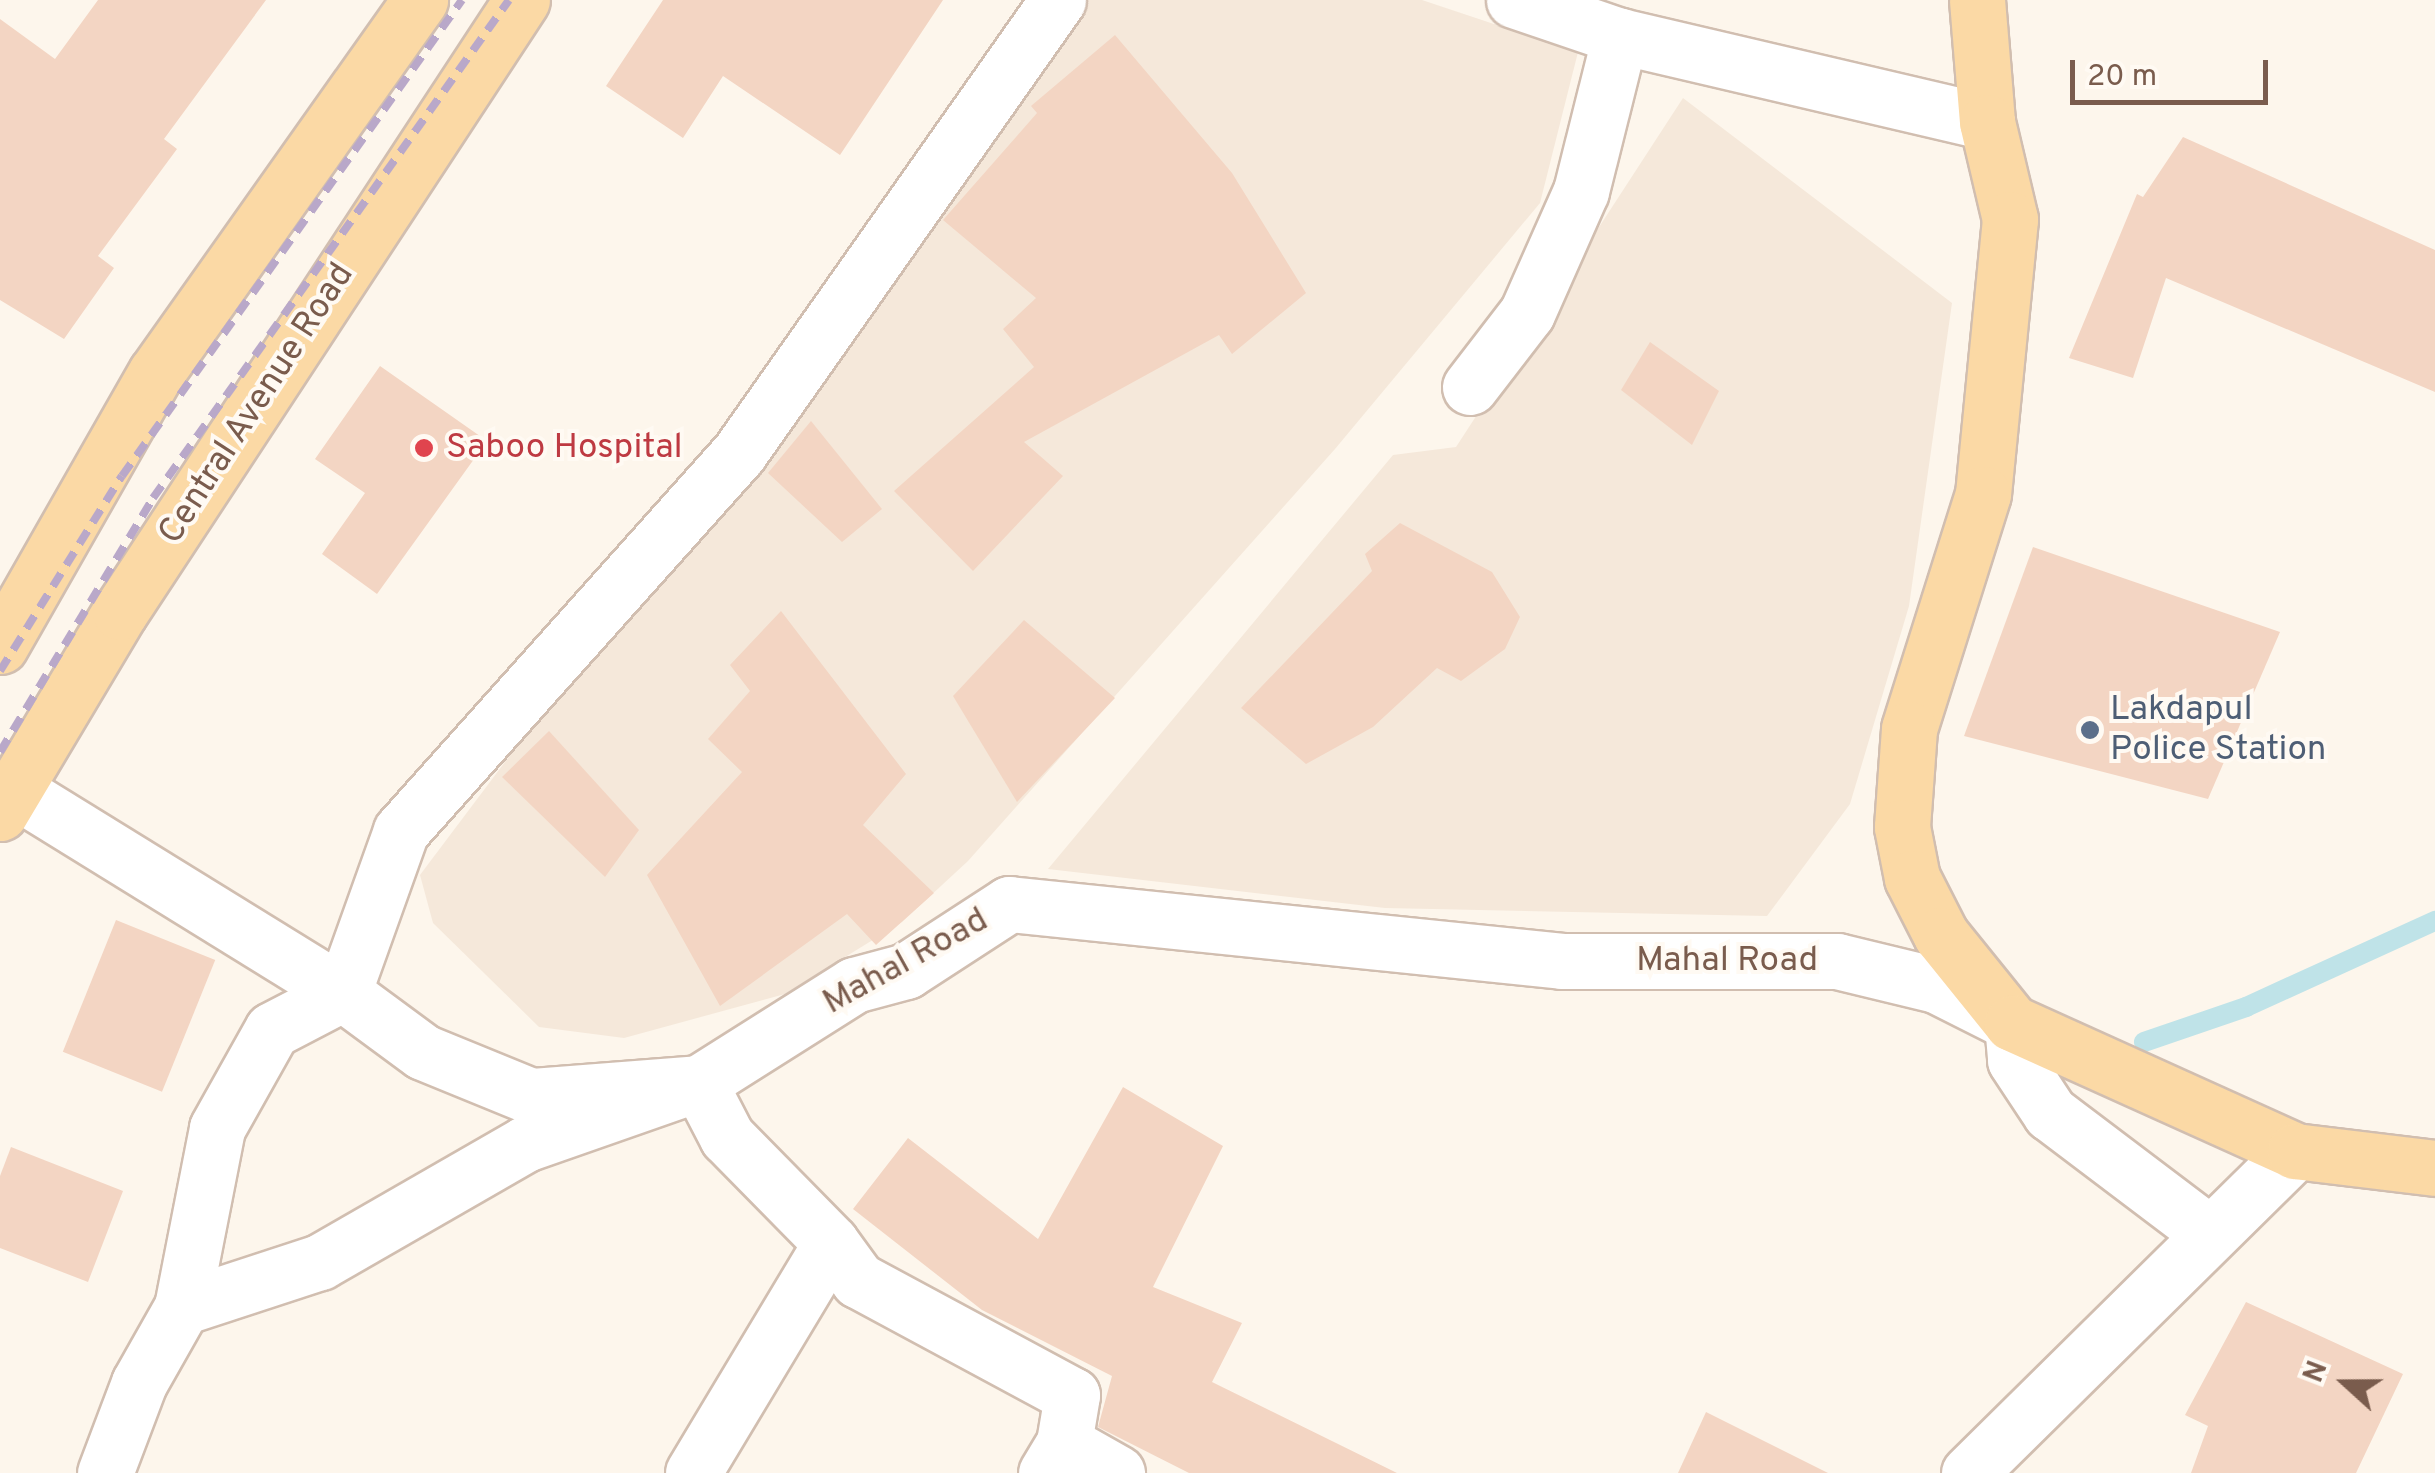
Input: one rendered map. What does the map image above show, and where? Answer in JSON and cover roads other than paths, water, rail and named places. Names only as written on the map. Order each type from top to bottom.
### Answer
[{"type":"main road","points":[[0,646],[156,373],[420,0]]},
{"type":"main road","name":"Central Avenue Road","points":[[4,794],[522,0]]},
{"type":"main road","points":[[1976,0],[1987,122],[2010,220],[1983,494],[1909,729],[1902,827],[1912,878],[1941,935],[2012,1022],[2295,1151],[2435,1168]]},
{"type":"street","points":[[105,1473],[139,1383],[182,1307],[217,1128],[272,1030],[343,993],[401,831],[739,453],[1058,0]]},
{"type":"street","points":[[1514,0],[1620,36],[1987,122]]},
{"type":"street","points":[[1470,387],[1527,313],[1581,190],[1620,36]]},
{"type":"street","name":"Mahal Road","points":[[4,794],[343,993],[423,1052],[531,1096],[699,1083],[854,985],[906,971],[1009,904],[1562,961],[1836,961],[1936,985],[2012,1022]]},
{"type":"street","points":[[2012,1022],[2015,1060],[2050,1113],[2210,1234]]},
{"type":"street","points":[[182,1307],[320,1262],[526,1144],[699,1083],[727,1137],[831,1243],[858,1280],[1072,1395],[1055,1458],[1118,1473]]},
{"type":"street","points":[[1969,1473],[2295,1151]]},
{"type":"street","points":[[692,1473],[831,1243]]},
{"type":"waterway","points":[[2144,1042],[2246,1007],[2435,921]]},
{"type":"railway","points":[[0,671],[122,476],[462,0]]},
{"type":"railway","points":[[0,752],[153,498],[509,0]]},
{"type":"place","name":"Saboo Hospital","points":[[424,448]]},
{"type":"place","name":"Lakdapul Police Station","points":[[2090,730]]}]
